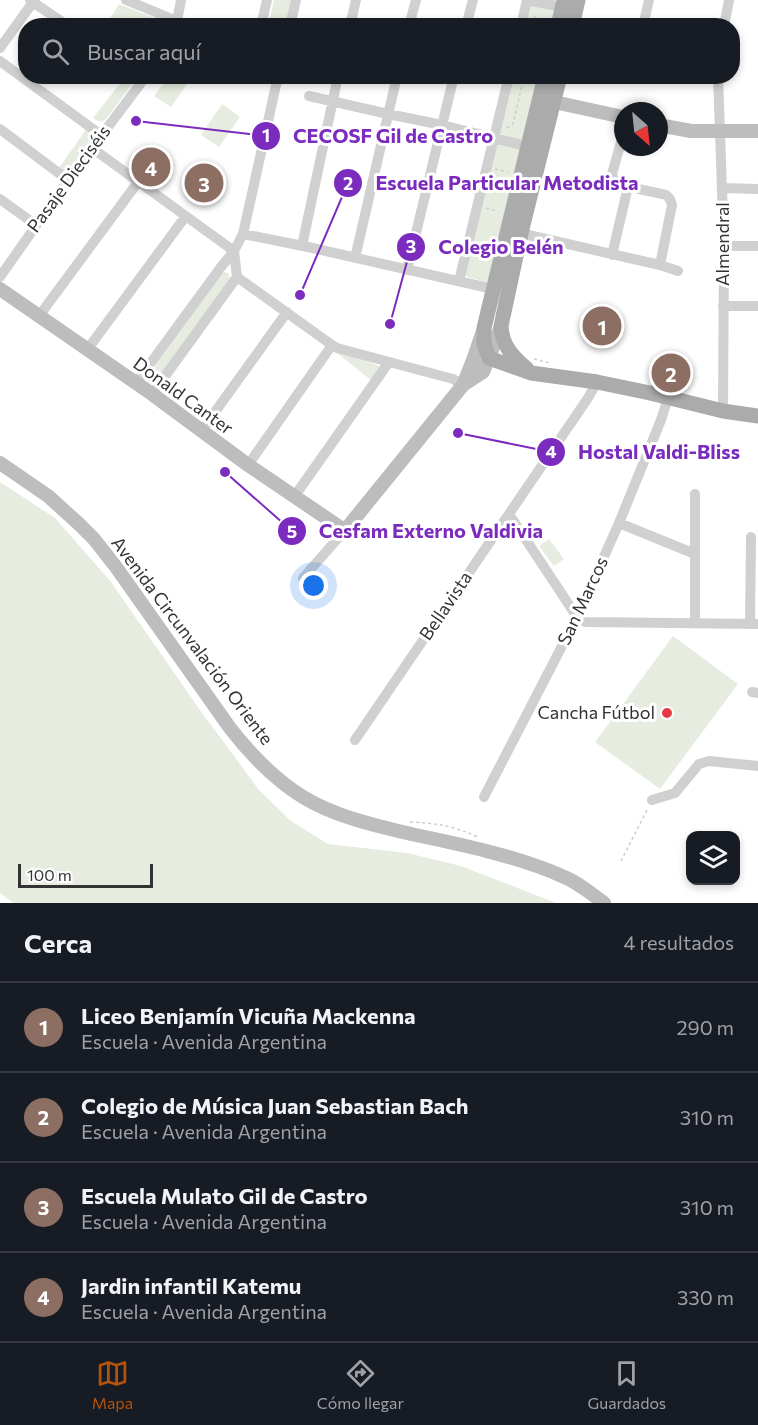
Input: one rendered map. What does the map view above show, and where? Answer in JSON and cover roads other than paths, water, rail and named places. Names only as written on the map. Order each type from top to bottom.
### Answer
[{"type":"main road","points":[[574,18],[578,0]]},
{"type":"main road","points":[[546,84],[547,100]]},
{"type":"main road","points":[[531,373],[507,350],[501,334],[501,326],[514,232],[547,100],[556,84]]},
{"type":"main road","points":[[514,232],[493,289],[484,328],[484,344],[489,358],[531,373],[597,382],[723,411],[758,416]]},
{"type":"street","points":[[126,0],[170,18]]},
{"type":"street","points":[[178,18],[181,0]]},
{"type":"street","points":[[292,18],[296,0]]},
{"type":"street","points":[[352,18],[356,0]]},
{"type":"street","points":[[412,18],[416,0]]},
{"type":"street","points":[[468,18],[473,0]]},
{"type":"street","points":[[523,18],[527,0],[563,4]]},
{"type":"street","points":[[645,18],[649,0]]},
{"type":"street","points":[[726,18],[729,0]]},
{"type":"street","points":[[20,18],[32,1],[56,18]]},
{"type":"street","points":[[262,18],[264,1]]},
{"type":"street","points":[[0,48],[18,22]]},
{"type":"street","points":[[0,61],[18,74]]},
{"type":"street","points":[[31,84],[101,135]]},
{"type":"street","name":"Pasaje Dieciséis","points":[[0,277],[137,84]]},
{"type":"street","points":[[136,383],[234,251],[243,234],[276,84]]},
{"type":"street","points":[[302,246],[336,84]]},
{"type":"street","points":[[355,258],[395,84]]},
{"type":"street","points":[[407,270],[452,84]]},
{"type":"street","points":[[459,281],[507,84]]},
{"type":"street","name":"Almendral","points":[[718,84],[724,246],[723,411]]},
{"type":"street","points":[[309,96],[535,148]]},
{"type":"street","points":[[547,100],[614,115]]},
{"type":"street","points":[[668,127],[690,131],[758,131]]},
{"type":"street","points":[[0,129],[68,180]]},
{"type":"street","points":[[92,148],[234,251],[237,278],[152,394]]},
{"type":"street","points":[[617,156],[612,174],[615,181],[628,187],[666,195],[670,199],[672,205],[660,265]]},
{"type":"street","points":[[39,316],[138,182]]},
{"type":"street","points":[[612,255],[628,187]]},
{"type":"street","points":[[723,188],[758,189]]},
{"type":"street","points":[[0,199],[36,225]]},
{"type":"street","points":[[87,350],[185,217]]},
{"type":"street","points":[[514,232],[678,271]]},
{"type":"street","points":[[243,234],[493,289]]},
{"type":"street","points":[[724,246],[758,246]]},
{"type":"street","points":[[237,278],[337,348],[453,379],[463,385]]},
{"type":"street","name":"Donald Canter","points":[[0,289],[152,394],[294,497],[341,528],[347,528]]},
{"type":"street","points":[[723,306],[758,306]]},
{"type":"street","points":[[202,430],[287,312]]},
{"type":"street","points":[[463,385],[483,372],[501,326]]},
{"type":"street","points":[[303,578],[347,528],[463,385],[484,328]]},
{"type":"street","points":[[248,465],[332,345]]},
{"type":"street","points":[[294,497],[389,362]]},
{"type":"street","name":"Bellavista","points":[[355,740],[597,382]]},
{"type":"street","name":"San Marcos","points":[[484,797],[578,617],[619,523],[668,398]]},
{"type":"street","name":"Avenida Circunvalación Oriente","points":[[0,463],[32,483],[94,539],[230,728],[248,750],[280,781],[305,798],[367,824],[490,852],[537,866],[563,876],[604,903]]},
{"type":"street","points":[[695,494],[695,624]]},
{"type":"street","points":[[509,514],[578,617],[585,622],[754,624],[751,537]]},
{"type":"street","points":[[619,523],[695,554]]},
{"type":"street","points":[[652,800],[675,793],[699,764],[709,761],[758,766]]},
{"type":"place","name":"CECOSF Gil de Castro","points":[[136,121]]},
{"type":"place","name":"Jardin infantil Katemu","points":[[151,167]]},
{"type":"place","name":"Escuela Mulato Gil de Castro","points":[[204,183]]},
{"type":"place","name":"Escuela Particular Metodista","points":[[300,295]]},
{"type":"place","name":"Colegio Belén","points":[[390,324]]},
{"type":"place","name":"Liceo Benjamín Vicuña Mackenna","points":[[602,326]]},
{"type":"place","name":"Colegio de Música Juan Sebastian Bach","points":[[671,373]]},
{"type":"place","name":"Hostal Valdi-Bliss","points":[[458,433]]},
{"type":"place","name":"Cesfam Externo Valdivia","points":[[225,472]]},
{"type":"place","name":"Cancha Fútbol","points":[[667,713]]}]
